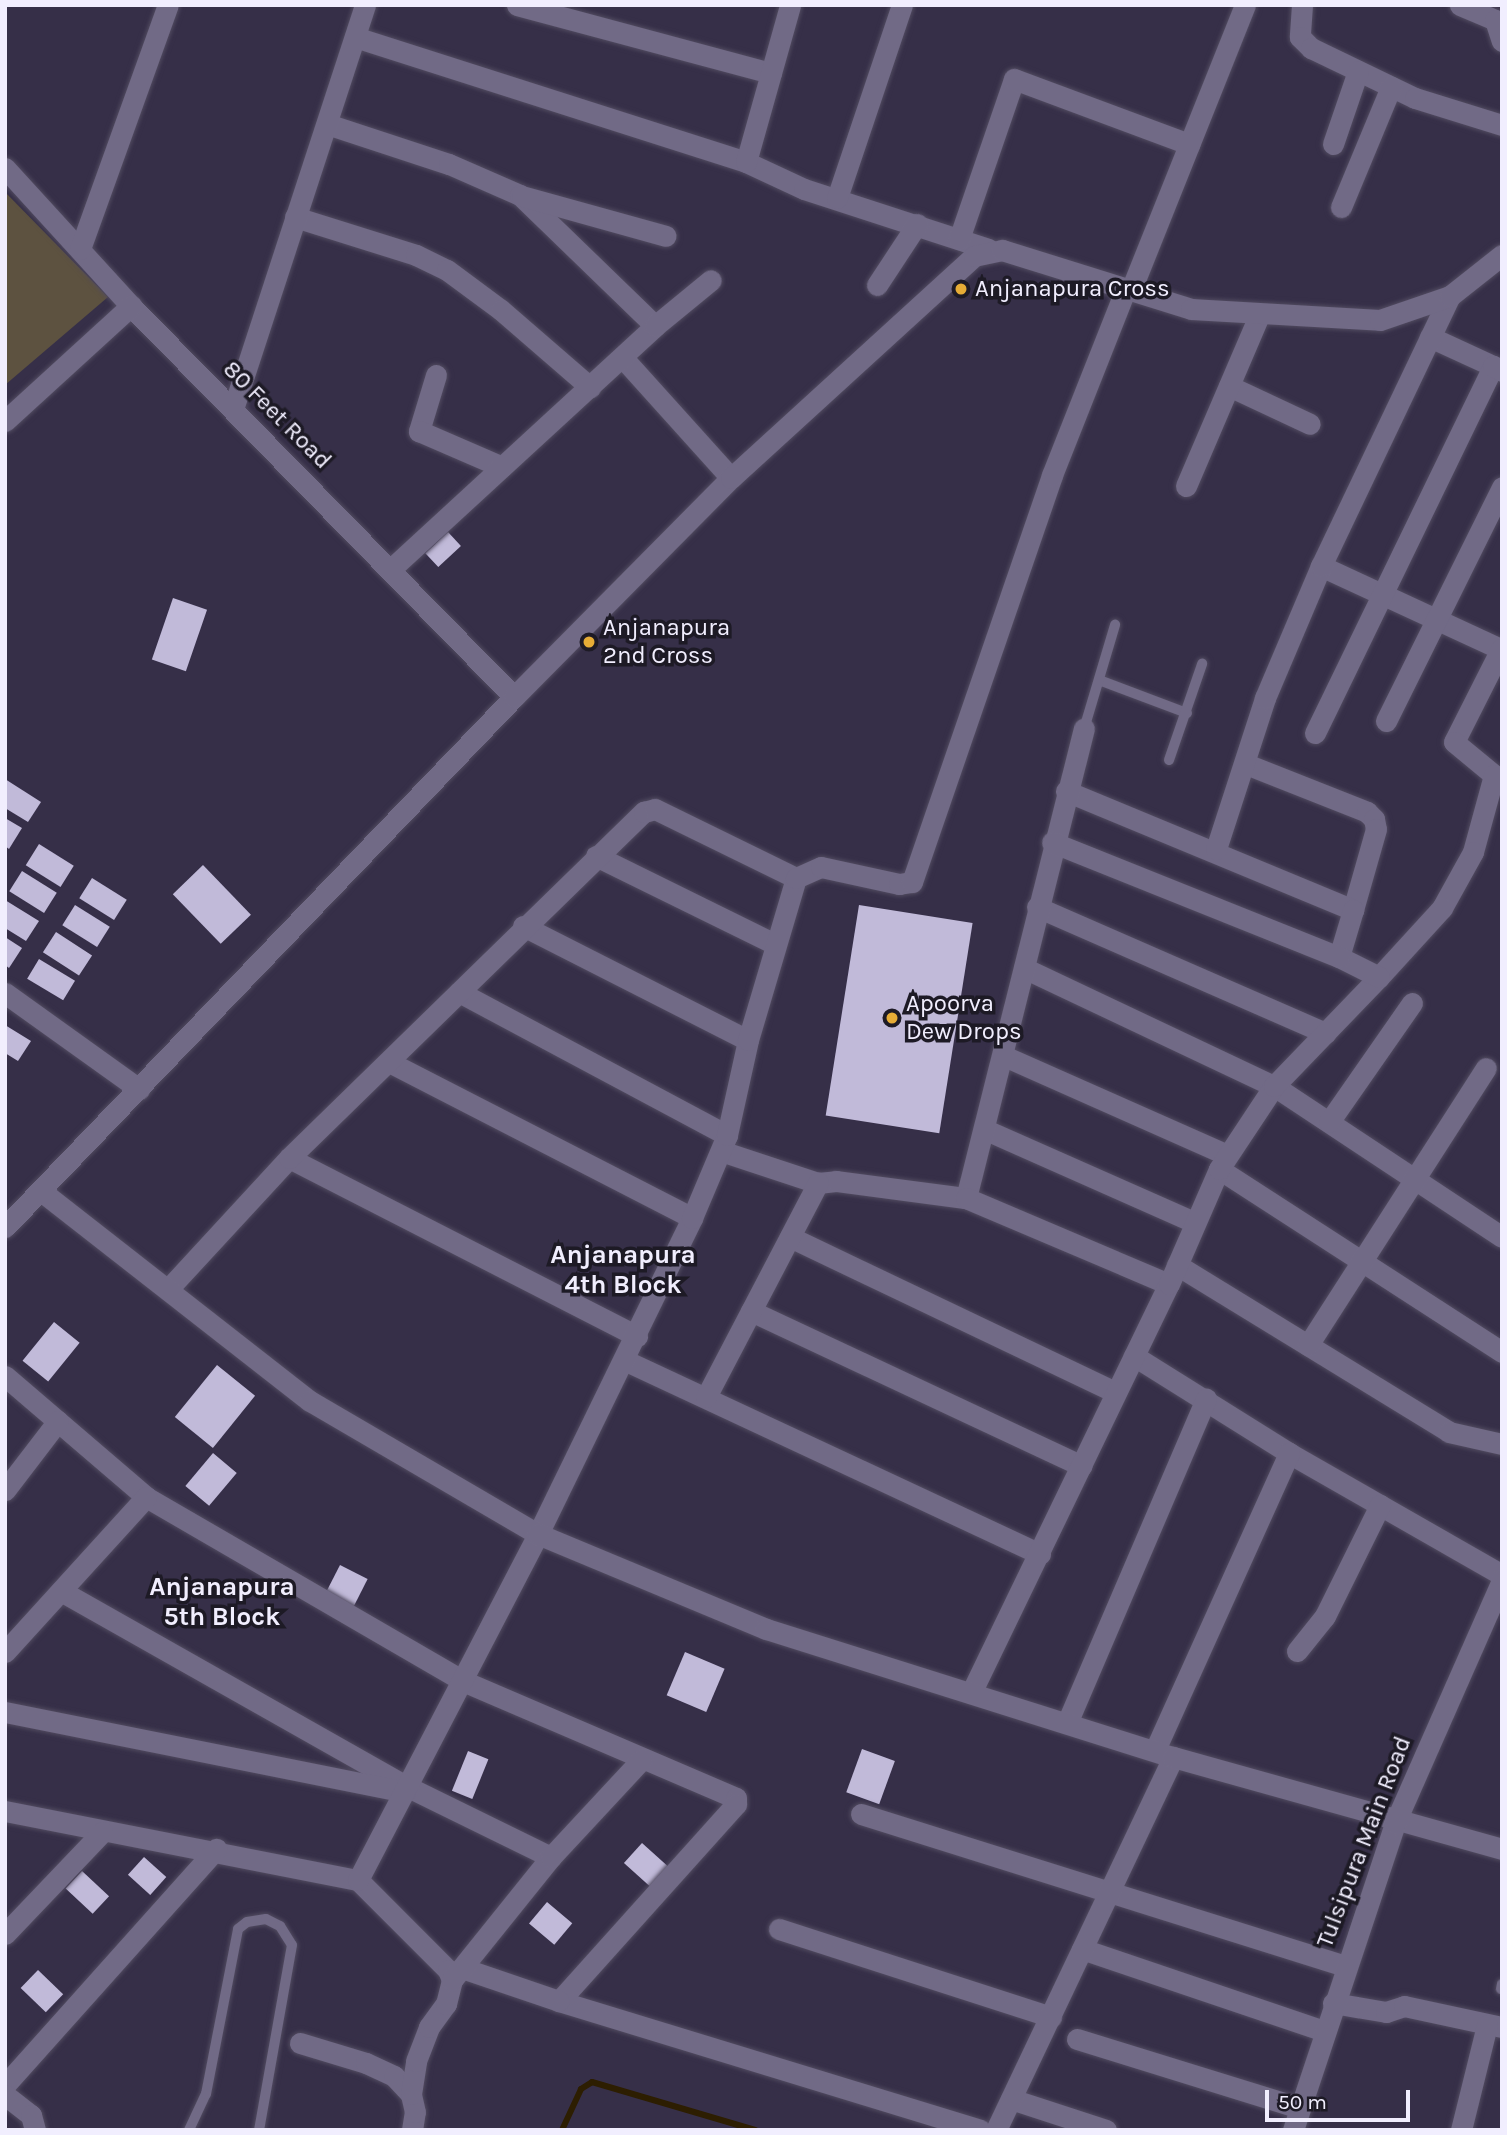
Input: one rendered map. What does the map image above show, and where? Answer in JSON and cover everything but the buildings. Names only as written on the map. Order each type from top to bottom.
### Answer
[{"type":"street","points":[[80,249],[168,5]]},
{"type":"street","points":[[233,409],[365,5]]},
{"type":"street","points":[[517,5],[771,73]]},
{"type":"street","points":[[746,162],[790,5]]},
{"type":"street","points":[[837,198],[902,5]]},
{"type":"street","points":[[358,1880],[538,1534],[692,1219],[724,1143],[748,1040],[796,878],[821,867],[900,884],[912,882],[1052,475],[1245,5]]},
{"type":"street","points":[[1302,5],[1300,37],[1304,44],[1391,87],[1502,125]]},
{"type":"street","points":[[1460,5],[1495,20],[1502,41]]},
{"type":"street","points":[[355,37],[746,162],[778,179],[989,249],[1191,309],[1259,316],[1380,320],[1450,296],[1502,255]]},
{"type":"street","points":[[1333,145],[1358,71]]},
{"type":"street","points":[[959,239],[1014,79],[1189,145]]},
{"type":"street","points":[[1341,207],[1391,87]]},
{"type":"street","points":[[327,124],[449,164],[520,195],[666,236]]},
{"type":"street","name":"80 Feet Road","points":[[5,168],[131,306],[392,569],[514,697]]},
{"type":"street","points":[[520,195],[656,326]]},
{"type":"street","points":[[295,217],[416,255],[447,270],[501,310],[590,387]]},
{"type":"street","points":[[877,285],[917,224]]},
{"type":"street","points":[[5,1227],[514,697],[731,478],[975,256],[989,249]]},
{"type":"street","points":[[392,569],[656,326],[711,281]]},
{"type":"street","points":[[1216,849],[1246,764],[1265,698],[1321,566],[1450,296]]},
{"type":"street","points":[[5,421],[131,306]]},
{"type":"street","points":[[1186,486],[1259,316]]},
{"type":"street","points":[[1315,733],[1380,595],[1497,369],[1430,337]]},
{"type":"street","points":[[622,358],[731,478]]},
{"type":"street","points":[[436,375],[419,431],[502,467]]},
{"type":"street","points":[[1229,386],[1310,424]]},
{"type":"street","points":[[1386,721],[1435,619],[1497,510],[1502,487]]},
{"type":"street","points":[[971,1693],[1082,1466],[1223,1162],[1274,1086],[1442,908],[1473,852],[1494,775],[1454,742],[1502,648],[1321,566]]},
{"type":"street","points":[[966,1198],[1004,1056],[1052,842],[1084,729]]},
{"type":"street","points":[[1246,764],[1367,812],[1374,819],[1376,829],[1339,957]]},
{"type":"street","points":[[1066,791],[1216,849],[1353,910]]},
{"type":"street","points":[[170,1287],[289,1158],[523,926],[644,812],[655,810],[796,878]]},
{"type":"street","points":[[1052,842],[1339,957],[1379,977]]},
{"type":"street","points":[[596,856],[775,944]]},
{"type":"street","points":[[1037,907],[1326,1033]]},
{"type":"street","points":[[523,926],[748,1040]]},
{"type":"street","points":[[1024,968],[1274,1086],[1413,1179],[1499,1227]]},
{"type":"street","points":[[459,992],[724,1143],[817,1183],[836,1181],[966,1198],[1168,1284]]},
{"type":"street","points":[[5,993],[139,1089]]},
{"type":"street","points":[[1329,1122],[1412,1003]]},
{"type":"street","points":[[1004,1056],[1223,1162],[1359,1262],[1502,1352]]},
{"type":"street","points":[[388,1062],[692,1219]]},
{"type":"street","points":[[1308,1345],[1486,1068]]},
{"type":"street","points":[[986,1130],[1194,1222]]},
{"type":"street","points":[[289,1158],[637,1336]]},
{"type":"street","points":[[706,1397],[817,1183]]},
{"type":"street","points":[[41,1191],[170,1287],[310,1401],[538,1534],[766,1629],[1164,1754],[1395,1823],[1502,1849]]},
{"type":"street","points":[[790,1237],[1115,1392]]},
{"type":"street","points":[[1177,1265],[1449,1432],[1502,1444]]},
{"type":"street","points":[[751,1311],[1082,1466]]},
{"type":"street","points":[[1134,1356],[1289,1453],[1502,1577]]},
{"type":"street","points":[[624,1360],[1040,1553]]},
{"type":"street","points":[[5,1376],[146,1497],[463,1681],[737,1802],[559,2001]]},
{"type":"street","points":[[1067,1723],[1206,1399]]},
{"type":"street","points":[[5,1490],[58,1421]]},
{"type":"street","points":[[996,2130],[1108,1894],[1289,1453]]},
{"type":"street","points":[[5,1652],[146,1497]]},
{"type":"street","points":[[1297,1651],[1325,1616],[1380,1505]]},
{"type":"street","name":"Tulsipura Main Road","points":[[1293,2130],[1345,1966],[1395,1823],[1502,1577]]},
{"type":"street","points":[[61,1591],[407,1790],[551,1857]]},
{"type":"street","points":[[5,1712],[407,1790]]},
{"type":"street","points":[[412,2130],[415,2112],[411,2094],[416,2061],[429,2027],[446,2004],[457,1974],[551,1857],[642,1759]]},
{"type":"street","points":[[5,1811],[102,1832],[216,1849],[358,1880],[448,1970],[457,1974],[559,2001],[980,2130]]},
{"type":"street","points":[[862,1814],[1108,1894],[1345,1966]]},
{"type":"street","points":[[5,1934],[102,1832]]},
{"type":"street","points":[[5,2085],[216,1849]]},
{"type":"street","points":[[779,1929],[1051,2017]]},
{"type":"street","points":[[1082,1949],[1324,2031]]},
{"type":"street","points":[[1333,2003],[1386,2012],[1404,2006],[1494,2026],[1461,2130]]},
{"type":"street","points":[[1077,2039],[1300,2108]]},
{"type":"street","points":[[300,2042],[366,2063],[394,2076],[411,2094]]},
{"type":"street","points":[[5,2095],[31,2115],[35,2130]]},
{"type":"street","points":[[1011,2099],[1106,2130]]},
{"type":"lane","points":[[1084,729],[1115,625]]},
{"type":"lane","points":[[1170,760],[1202,664]]},
{"type":"lane","points":[[1098,680],[1187,713]]},
{"type":"lane","points":[[189,2130],[205,2094],[239,1929],[247,1922],[266,1919],[280,1926],[292,1945],[259,2130]]},
{"type":"shaded area","points":[[5,192],[108,297],[5,385]]},
{"type":"waterway","points":[[562,2130],[581,2089],[592,2082],[755,2130]]},
{"type":"place","name":"Anjanapura Cross","points":[[961,289]]},
{"type":"place","name":"Anjanapura 2nd Cross","points":[[589,642]]},
{"type":"place","name":"Apoorva Dew Drops","points":[[892,1018]]},
{"type":"district","name":"Anjanapura 4th Block","points":[[623,1270]]},
{"type":"district","name":"Anjanapura 5th Block","points":[[222,1602]]}]
